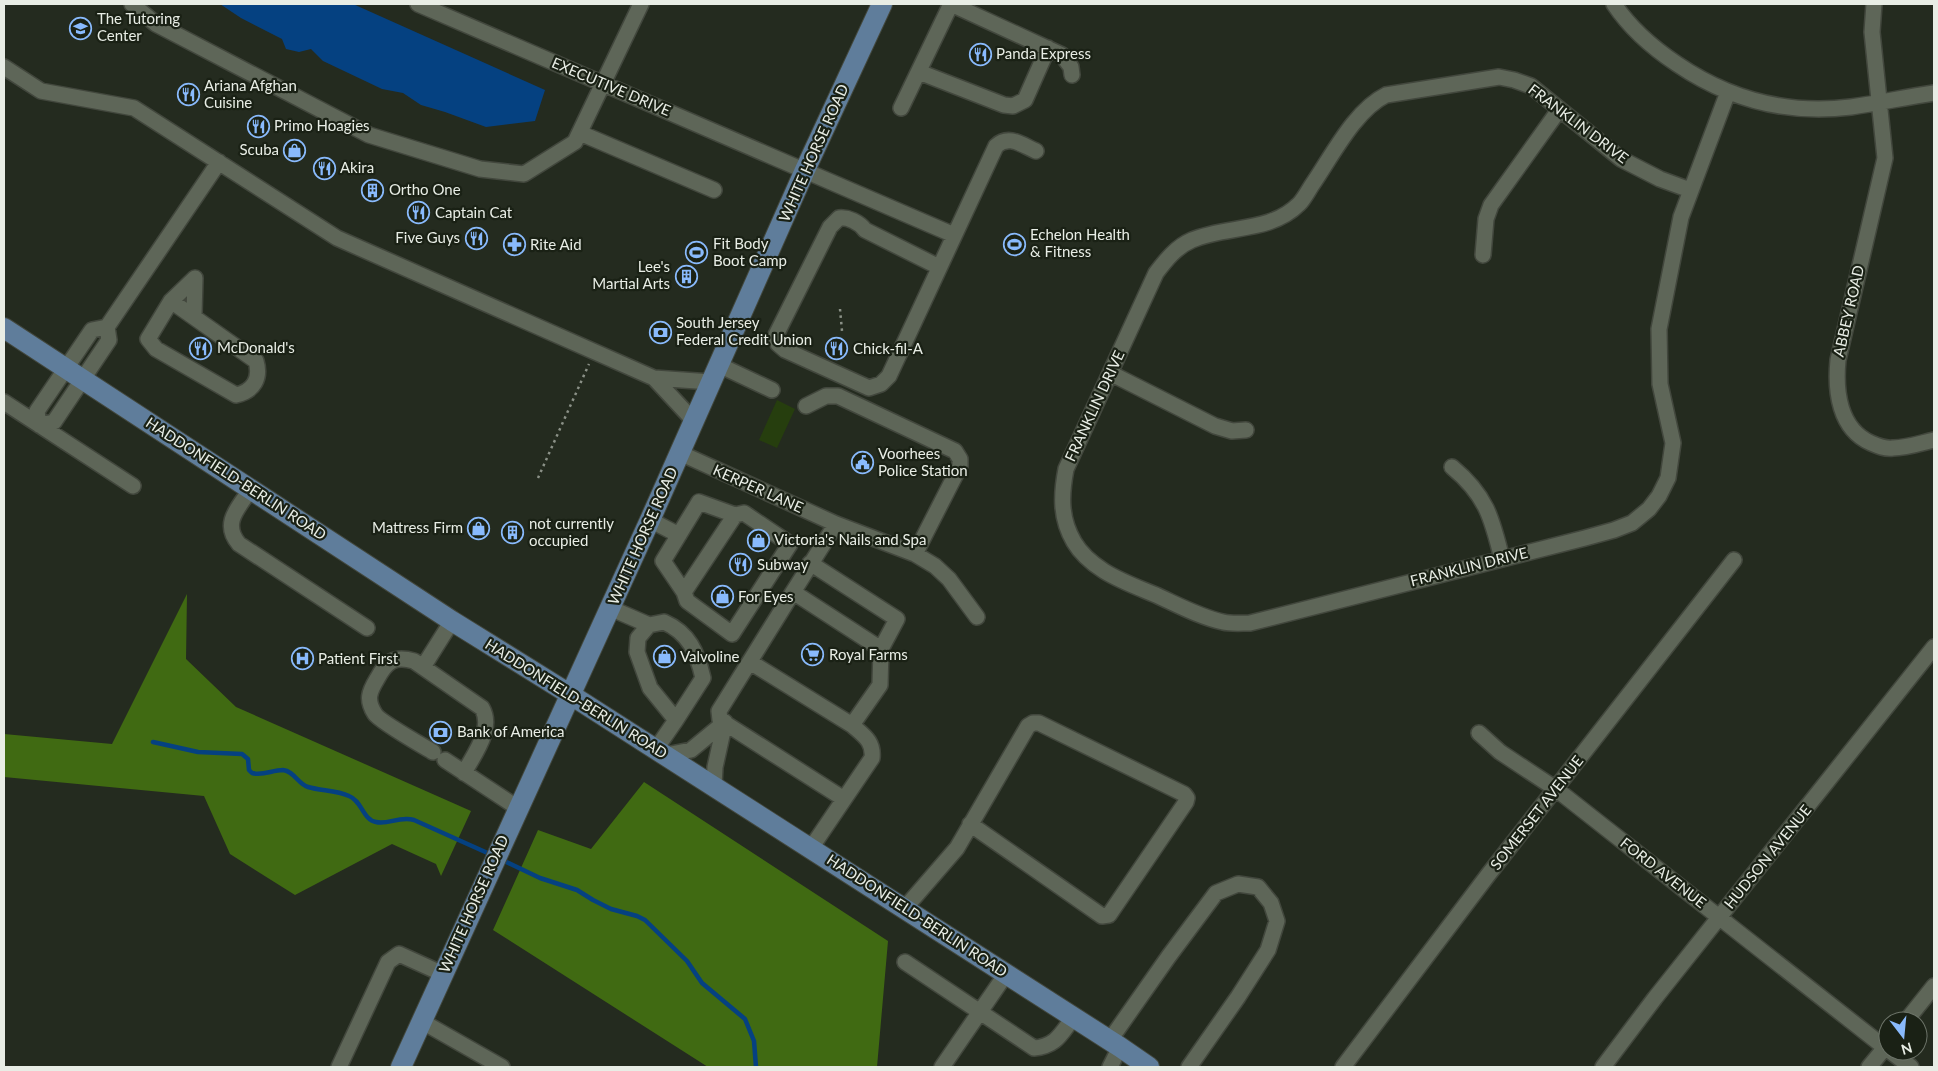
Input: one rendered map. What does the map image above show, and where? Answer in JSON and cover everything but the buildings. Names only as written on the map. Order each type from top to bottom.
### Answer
[{"type":"main road","name":"WHITE HORSE ROAD","points":[[401,1067],[650,520],[805,170],[882,4]]},
{"type":"main road","name":"HADDONFIELD-BERLIN ROAD","points":[[4,328],[452,621],[571,694],[1115,1043],[1149,1067]]},
{"type":"street","points":[[132,4],[156,24],[369,135],[480,170],[524,174],[575,142],[641,4]]},
{"type":"street","name":"EXECUTIVE DRIVE","points":[[418,4],[954,235]]},
{"type":"street","points":[[901,108],[951,4],[1062,55],[1068,60],[1072,75]]},
{"type":"street","points":[[1614,4],[1636,32],[1664,55],[1693,75],[1728,92],[1755,102],[1816,108],[1849,107],[1934,93]]},
{"type":"street","name":"ABBEY ROAD","points":[[1874,4],[1872,32],[1885,158],[1838,360],[1836,376],[1841,412],[1850,427],[1862,439],[1891,449],[1934,440]]},
{"type":"street","points":[[919,72],[1004,105],[1013,106],[1025,100],[1048,48]]},
{"type":"street","points":[[4,67],[41,91],[134,108],[337,238],[654,378],[694,420]]},
{"type":"street","name":"FRANKLIN DRIVE","points":[[1690,190],[1660,179],[1621,159],[1558,110],[1531,86],[1514,80],[1499,77],[1476,79],[1386,95],[1374,101],[1353,124],[1299,204],[1279,218],[1253,227],[1221,232],[1192,240],[1166,259],[1156,273],[1066,469],[1062,492],[1063,515],[1075,544],[1088,559],[1105,572],[1204,617],[1225,623],[1250,623],[1502,559],[1632,523],[1650,509],[1660,496],[1668,478],[1673,443],[1660,384],[1658,329],[1670,263],[1681,217],[1728,92]]},
{"type":"street","points":[[1483,254],[1486,218],[1491,206],[1558,110]]},
{"type":"street","points":[[580,132],[714,190]]},
{"type":"street","points":[[939,267],[865,230],[861,225],[845,217],[839,218],[834,221],[776,336],[778,344],[869,388],[881,384],[889,376],[996,146],[1009,139],[1036,151]]},
{"type":"street","points":[[39,425],[37,411],[75,373],[92,330],[107,327],[219,162]]},
{"type":"street","points":[[171,301],[256,361],[258,376],[256,383],[250,389],[236,395],[156,349],[148,338],[171,301],[195,278],[194,316]]},
{"type":"street","points":[[654,378],[715,373],[772,390]]},
{"type":"street","points":[[1110,373],[1215,426],[1232,431],[1246,430]]},
{"type":"street","points":[[806,406],[826,396],[838,396],[955,451],[960,459],[960,466],[915,554]]},
{"type":"street","points":[[4,402],[134,486]]},
{"type":"street","name":"KERPER LANE","points":[[680,453],[836,524],[915,554],[934,566],[949,579],[978,617]]},
{"type":"street","points":[[1452,467],[1466,479],[1480,496],[1492,521],[1502,559]]},
{"type":"street","points":[[251,489],[233,516],[231,531],[239,544],[367,628]]},
{"type":"street","points":[[699,502],[735,514],[744,513],[790,544],[732,634],[687,601],[684,592],[663,561],[699,502]]},
{"type":"street","points":[[684,592],[735,514]]},
{"type":"street","points":[[650,520],[679,535]]},
{"type":"street","points":[[836,524],[719,711],[720,720],[844,799]]},
{"type":"street","name":"SOMERSET AVENUE","points":[[1343,1067],[1734,560]]},
{"type":"street","points":[[810,563],[897,619],[880,649],[880,685],[852,726]]},
{"type":"street","points":[[792,592],[880,649]]},
{"type":"street","points":[[610,608],[649,625],[664,622],[676,628],[689,642],[698,659],[703,678],[676,720],[661,752],[691,750],[725,722]]},
{"type":"street","points":[[423,667],[452,621]]},
{"type":"street","points":[[649,625],[638,638],[637,652],[650,688],[676,720]]},
{"type":"street","name":"HUDSON AVENUE","points":[[1603,1067],[1719,917],[1934,648]]},
{"type":"street","points":[[464,773],[486,728],[485,714],[477,703],[423,667],[406,659],[390,662],[384,666],[369,692],[371,705],[376,716],[518,808]]},
{"type":"street","points":[[750,662],[852,726],[869,740],[873,750],[872,758],[811,848]]},
{"type":"street","points":[[714,786],[715,767],[725,722]]},
{"type":"street","points":[[905,908],[957,848],[970,824],[1028,726],[1034,723],[1039,723],[1184,794],[1187,798],[1109,915],[1105,916],[1102,916],[970,824]]},
{"type":"street","name":"FORD AVENUE","points":[[1480,733],[1500,752],[1556,789],[1878,1040]]},
{"type":"street","points":[[1110,1067],[1115,1043],[1169,956],[1216,893],[1238,884],[1258,887],[1271,903],[1277,921],[1268,950],[1189,1067]]},
{"type":"street","points":[[339,1067],[388,962],[399,954],[443,974]]},
{"type":"street","points":[[905,962],[1034,1048],[1045,1047],[1054,1042],[1074,1017]]},
{"type":"street","points":[[942,1067],[1006,974]]},
{"type":"street","points":[[1914,1011],[1934,986]]},
{"type":"street","points":[[421,1022],[502,1067]]},
{"type":"street","points":[[1869,1067],[1878,1058]]},
{"type":"path","points":[[840,309],[842,331]]},
{"type":"path","points":[[538,478],[591,361]]},
{"type":"green space","points":[[777,400],[795,409],[777,448],[759,440]]},
{"type":"green space","points":[[187,594],[186,659],[236,707],[471,811],[441,876],[436,864],[392,844],[295,895],[230,854],[204,796],[4,777],[4,734],[112,744]]},
{"type":"green space","points":[[644,782],[888,941],[877,1067],[708,1067],[493,930],[538,830],[591,849]]},
{"type":"water","points":[[220,4],[353,4],[545,90],[535,121],[486,127],[421,105],[403,93],[382,89],[323,61],[311,49],[299,52],[286,49],[282,39],[241,18]]},
{"type":"waterway","points":[[153,742],[198,752],[242,754],[248,759],[249,770],[252,773],[287,771],[308,787],[339,793],[353,798],[372,821],[380,823],[403,819],[414,820],[492,855]]},
{"type":"waterway","points":[[502,860],[540,878],[577,890],[611,909],[645,920],[687,961],[702,983],[745,1019],[754,1041],[756,1067]]},
{"type":"place","name":"The Tutoring Center","points":[[81,28]]},
{"type":"place","name":"Panda Express","points":[[980,54]]},
{"type":"place","name":"Ariana Afghan Cuisine","points":[[188,95]]},
{"type":"place","name":"Primo Hoagies","points":[[258,126]]},
{"type":"place","name":"Scuba","points":[[295,150]]},
{"type":"place","name":"Akira","points":[[324,168]]},
{"type":"place","name":"Ortho One","points":[[373,190]]},
{"type":"place","name":"Captain Cat","points":[[419,213]]},
{"type":"place","name":"Five Guys","points":[[476,238]]},
{"type":"place","name":"Echelon Health & Fitness","points":[[1014,244]]},
{"type":"place","name":"Rite Aid","points":[[514,245]]},
{"type":"place","name":"Fit Body Boot Camp","points":[[697,253]]},
{"type":"place","name":"Lee's Martial Arts","points":[[686,276]]},
{"type":"place","name":"South Jersey Federal Credit Union","points":[[660,332]]},
{"type":"place","name":"McDonald's","points":[[201,348]]},
{"type":"place","name":"Chick-fil-A","points":[[837,349]]},
{"type":"place","name":"Voorhees Police Station","points":[[862,463]]},
{"type":"place","name":"Mattress Firm","points":[[479,528]]},
{"type":"place","name":"not currently occupied","points":[[513,533]]},
{"type":"place","name":"Victoria's Nails and Spa","points":[[758,540]]},
{"type":"place","name":"Subway","points":[[741,565]]},
{"type":"place","name":"For Eyes","points":[[722,597]]},
{"type":"place","name":"Royal Farms","points":[[813,655]]},
{"type":"place","name":"Valvoline","points":[[664,657]]},
{"type":"place","name":"Patient First","points":[[302,659]]},
{"type":"place","name":"Bank of America","points":[[441,732]]}]
